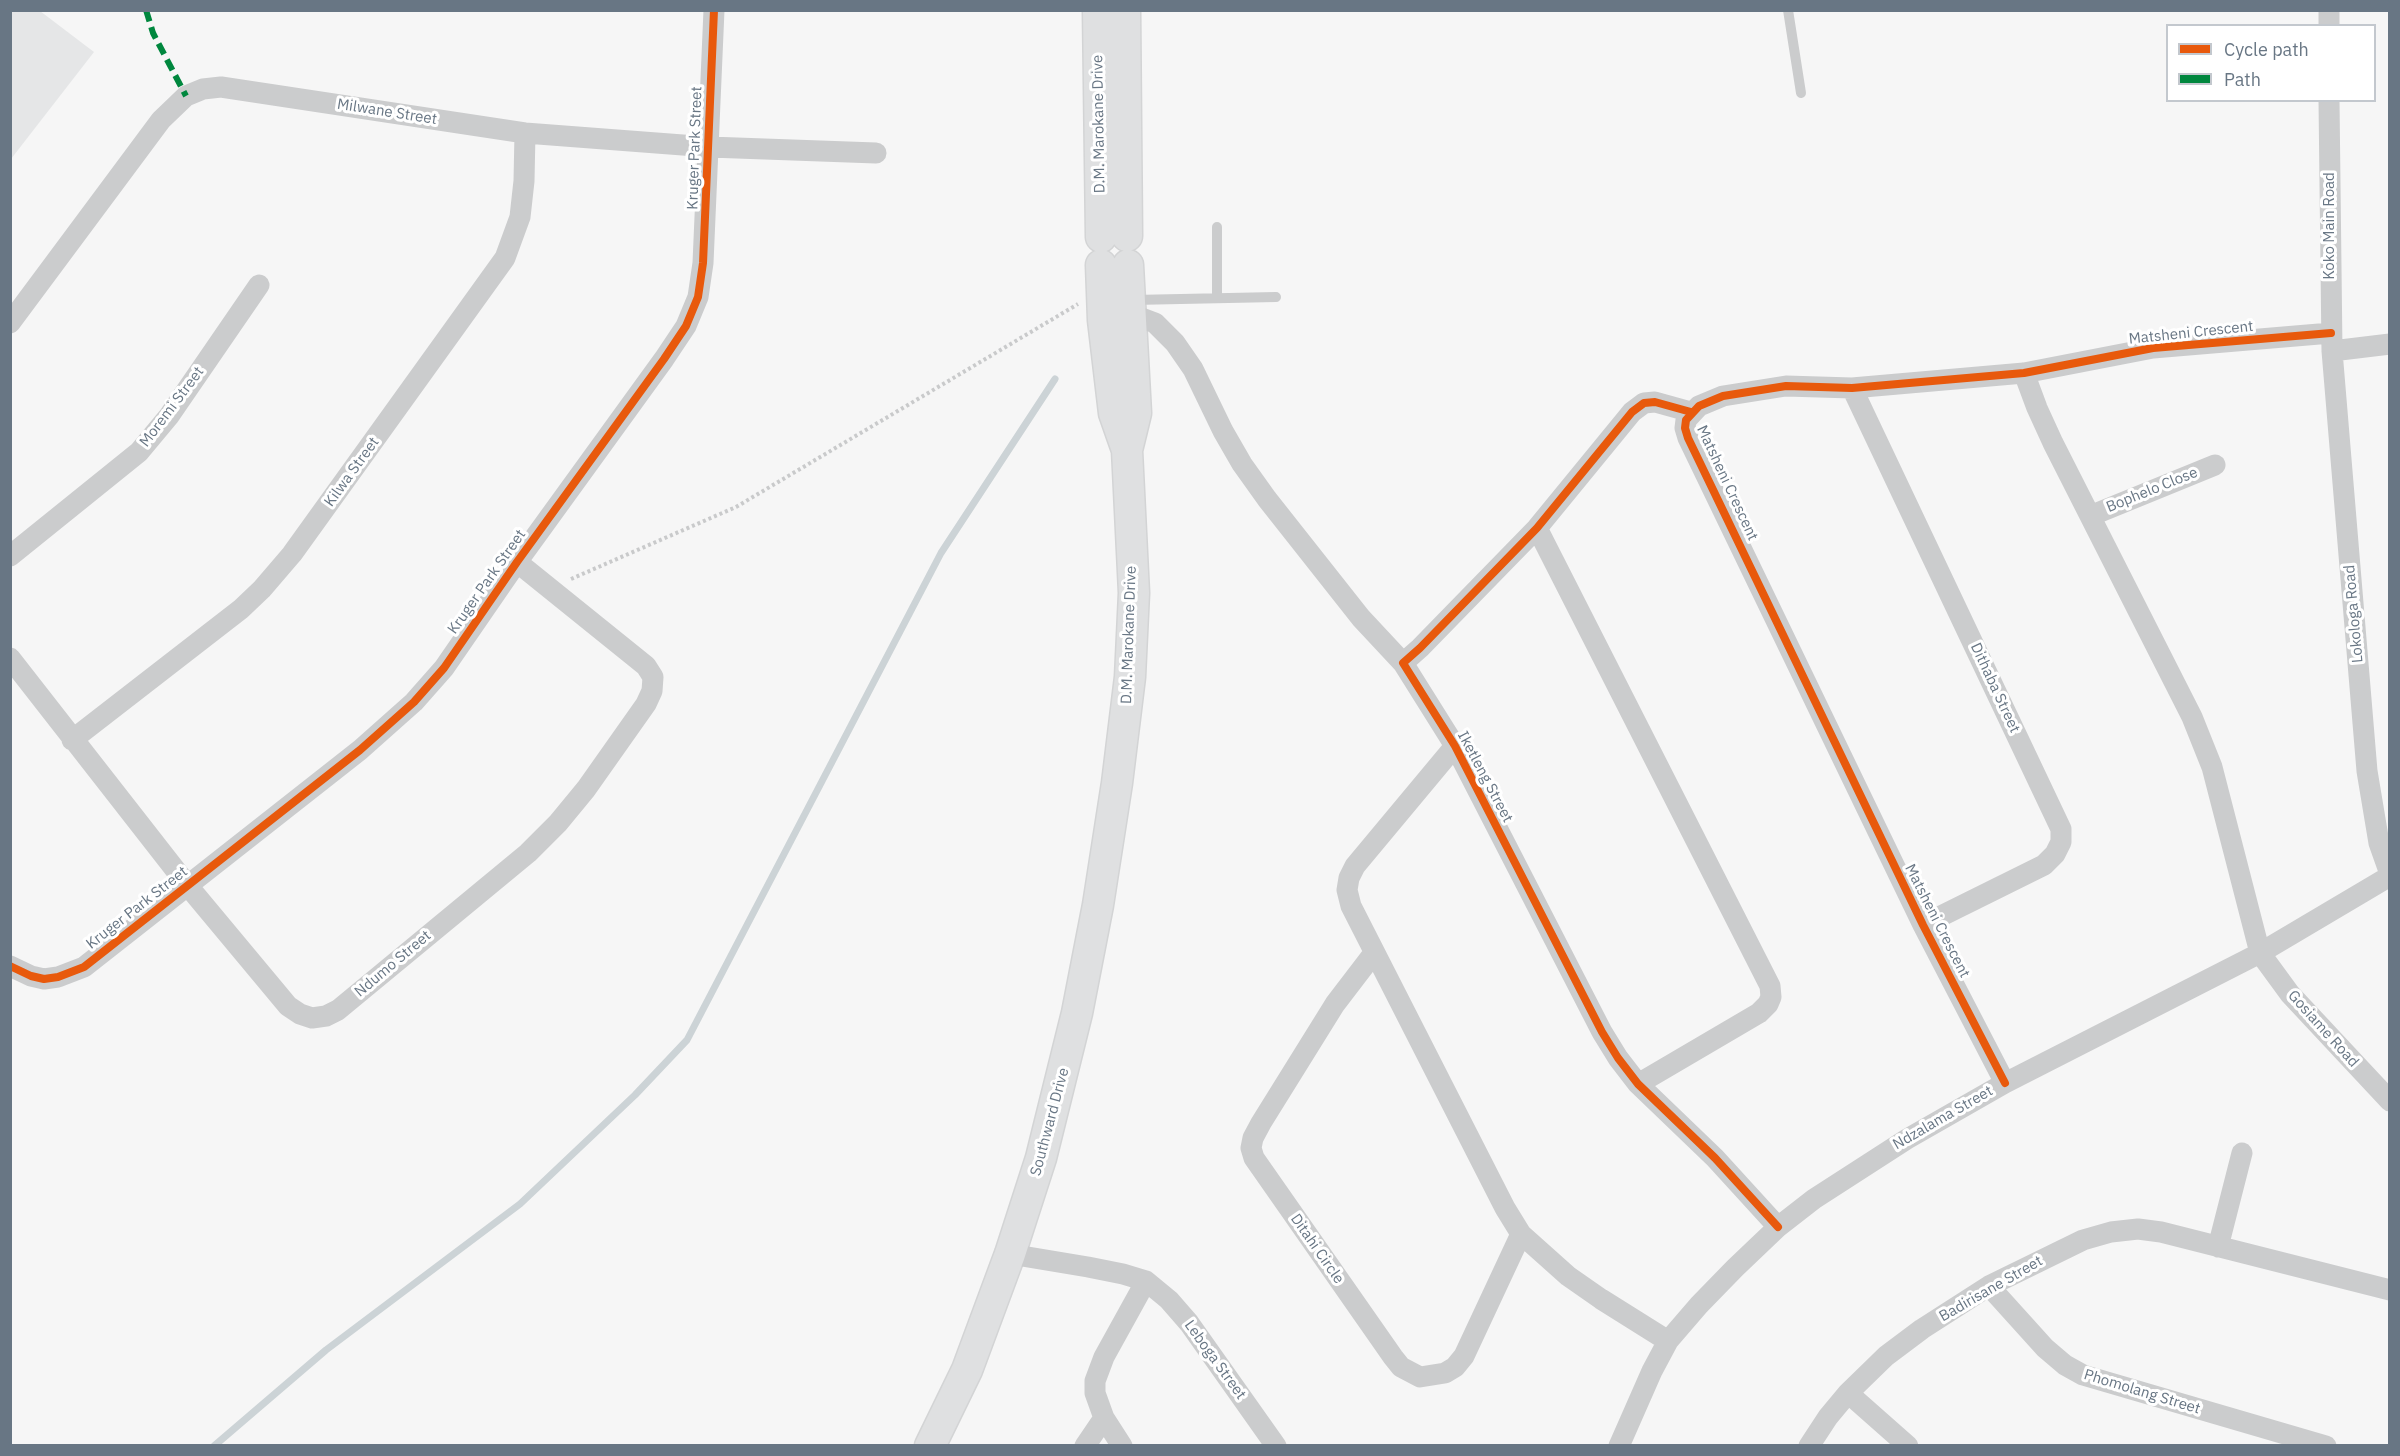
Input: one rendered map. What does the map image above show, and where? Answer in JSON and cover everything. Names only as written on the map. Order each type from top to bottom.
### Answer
[{"type":"main road","name":"D.M. Marokane Drive","points":[[1098,10],[1112,259],[1130,307],[1136,413],[1127,450],[1134,593],[1130,677],[1117,783]]},
{"type":"main road","name":"D.M. Marokane Drive","points":[[1125,10],[1106,355],[1114,413],[1127,450]]},
{"type":"main road","name":"Southward Drive","points":[[930,1446],[967,1370],[1010,1254],[1041,1158],[1077,1013],[1098,905],[1117,783]]},
{"type":"street","name":"Kruger Park Street","points":[[10,966],[44,979],[84,967],[360,750],[414,702],[444,668],[517,562],[664,359],[686,326],[698,297],[703,263],[714,10]]},
{"type":"street","name":"Milwane Street","points":[[10,323],[161,120],[186,96],[203,89],[221,87],[525,133],[709,147],[876,153]]},
{"type":"street","name":"Koko Main Road","points":[[2329,102],[2331,342]]},
{"type":"street","name":"Kilwa Street","points":[[72,740],[241,609],[292,554],[505,258],[520,217],[524,181],[525,133]]},
{"type":"street","name":"Moremi Street","points":[[10,556],[139,452],[169,416],[259,285]]},
{"type":"street","name":"Iketleng Street","points":[[1130,307],[1155,323],[1175,343],[1193,369],[1242,464],[1267,500],[1361,618],[1403,663],[1455,746],[1602,1032],[1618,1058],[1638,1084],[1715,1158],[1778,1227]]},
{"type":"street","name":"Matsheni Crescent","points":[[2005,1083],[1923,926],[1688,438],[1685,428],[1686,420],[1699,406],[1723,396],[1786,386],[1852,388],[2024,372],[2153,348],[2331,342],[2390,344]]},
{"type":"street","name":"Lokologa Road","points":[[2331,342],[2367,771],[2379,843],[2390,875]]},
{"type":"street","points":[[2024,372],[2049,435],[2192,717],[2212,767],[2260,953]]},
{"type":"street","name":"Dithaba Street","points":[[1852,388],[2061,829],[2061,842],[2055,854],[2044,865],[1923,926]]},
{"type":"street","points":[[1403,663],[1537,528],[1632,412],[1644,403],[1655,402],[1691,412]]},
{"type":"street","name":"Bophelo Close","points":[[2090,516],[2215,465]]},
{"type":"street","points":[[1537,528],[1770,986],[1771,997],[1759,1013],[1638,1084]]},
{"type":"street","name":"Ndumo Street","points":[[10,658],[188,886],[288,1006],[312,1018],[326,1016],[338,1010],[528,853],[586,789],[646,704],[652,691],[652,677],[646,666],[517,562]]},
{"type":"street","points":[[1455,746],[1432,776],[1363,854],[1349,878],[1347,890],[1351,906],[1505,1208],[1521,1234],[1568,1276],[1668,1341]]},
{"type":"street","name":"Ndzalama Street","points":[[1619,1446],[1652,1371],[1668,1341],[1699,1305],[1778,1227],[1863,1166],[2005,1083],[2260,953],[2390,875]]},
{"type":"street","name":"Ditahi Circle","points":[[1374,953],[1335,1004],[1261,1123],[1253,1138],[1251,1149],[1254,1158],[1393,1357],[1401,1367],[1420,1377],[1445,1373],[1455,1367],[1464,1356],[1521,1234]]},
{"type":"street","name":"Gosiame Road","points":[[2260,953],[2290,994],[2390,1101]]},
{"type":"street","points":[[2218,1246],[2242,1153]]},
{"type":"street","name":"Badirisane Street","points":[[1809,1446],[1827,1417],[1848,1393],[1886,1356],[1922,1329],[1989,1286],[2083,1240],[2111,1232],[2138,1229],[2161,1232],[2390,1290]]},
{"type":"street","points":[[1010,1254],[1088,1267],[1146,1281],[1104,1357],[1095,1381],[1095,1393],[1104,1418],[1122,1446]]},
{"type":"street","name":"Leboga Street","points":[[1146,1281],[1169,1300],[1189,1323],[1276,1446]]},
{"type":"street","name":"Phomolang Street","points":[[1989,1286],[2045,1348],[2065,1365],[2083,1375],[2326,1446]]},
{"type":"street","points":[[1848,1393],[1908,1446]]},
{"type":"street","points":[[1084,1446],[1104,1418]]},
{"type":"lane","points":[[1788,10],[1801,93]]},
{"type":"lane","points":[[1217,227],[1217,298]]},
{"type":"lane","points":[[1130,307],[1217,298],[1276,297]]},
{"type":"path","points":[[551,588],[736,507],[1112,259]]},
{"type":"shaded area","points":[[11,10],[40,11],[94,52],[11,159]]},
{"type":"waterway","points":[[214,1446],[326,1350],[520,1204],[635,1095],[687,1040],[941,553],[1055,379]]},
{"type":"marked path","points":[[146,10],[153,33],[186,96]]},
{"type":"cycle path","points":[[10,966],[31,976],[44,979],[58,977],[84,967],[360,750],[414,702],[444,668],[517,562],[664,359],[686,326],[698,297],[703,263],[714,10]]},
{"type":"cycle path","points":[[2005,1083],[1923,925],[1688,438],[1685,428],[1686,420],[1699,406],[1723,396],[1786,386],[1852,388],[2024,373],[2153,348],[2331,333]]},
{"type":"cycle path","points":[[1691,412],[1655,402],[1644,403],[1632,412],[1537,528],[1403,663],[1455,746],[1602,1032],[1618,1058],[1638,1084],[1715,1158],[1778,1227]]}]
